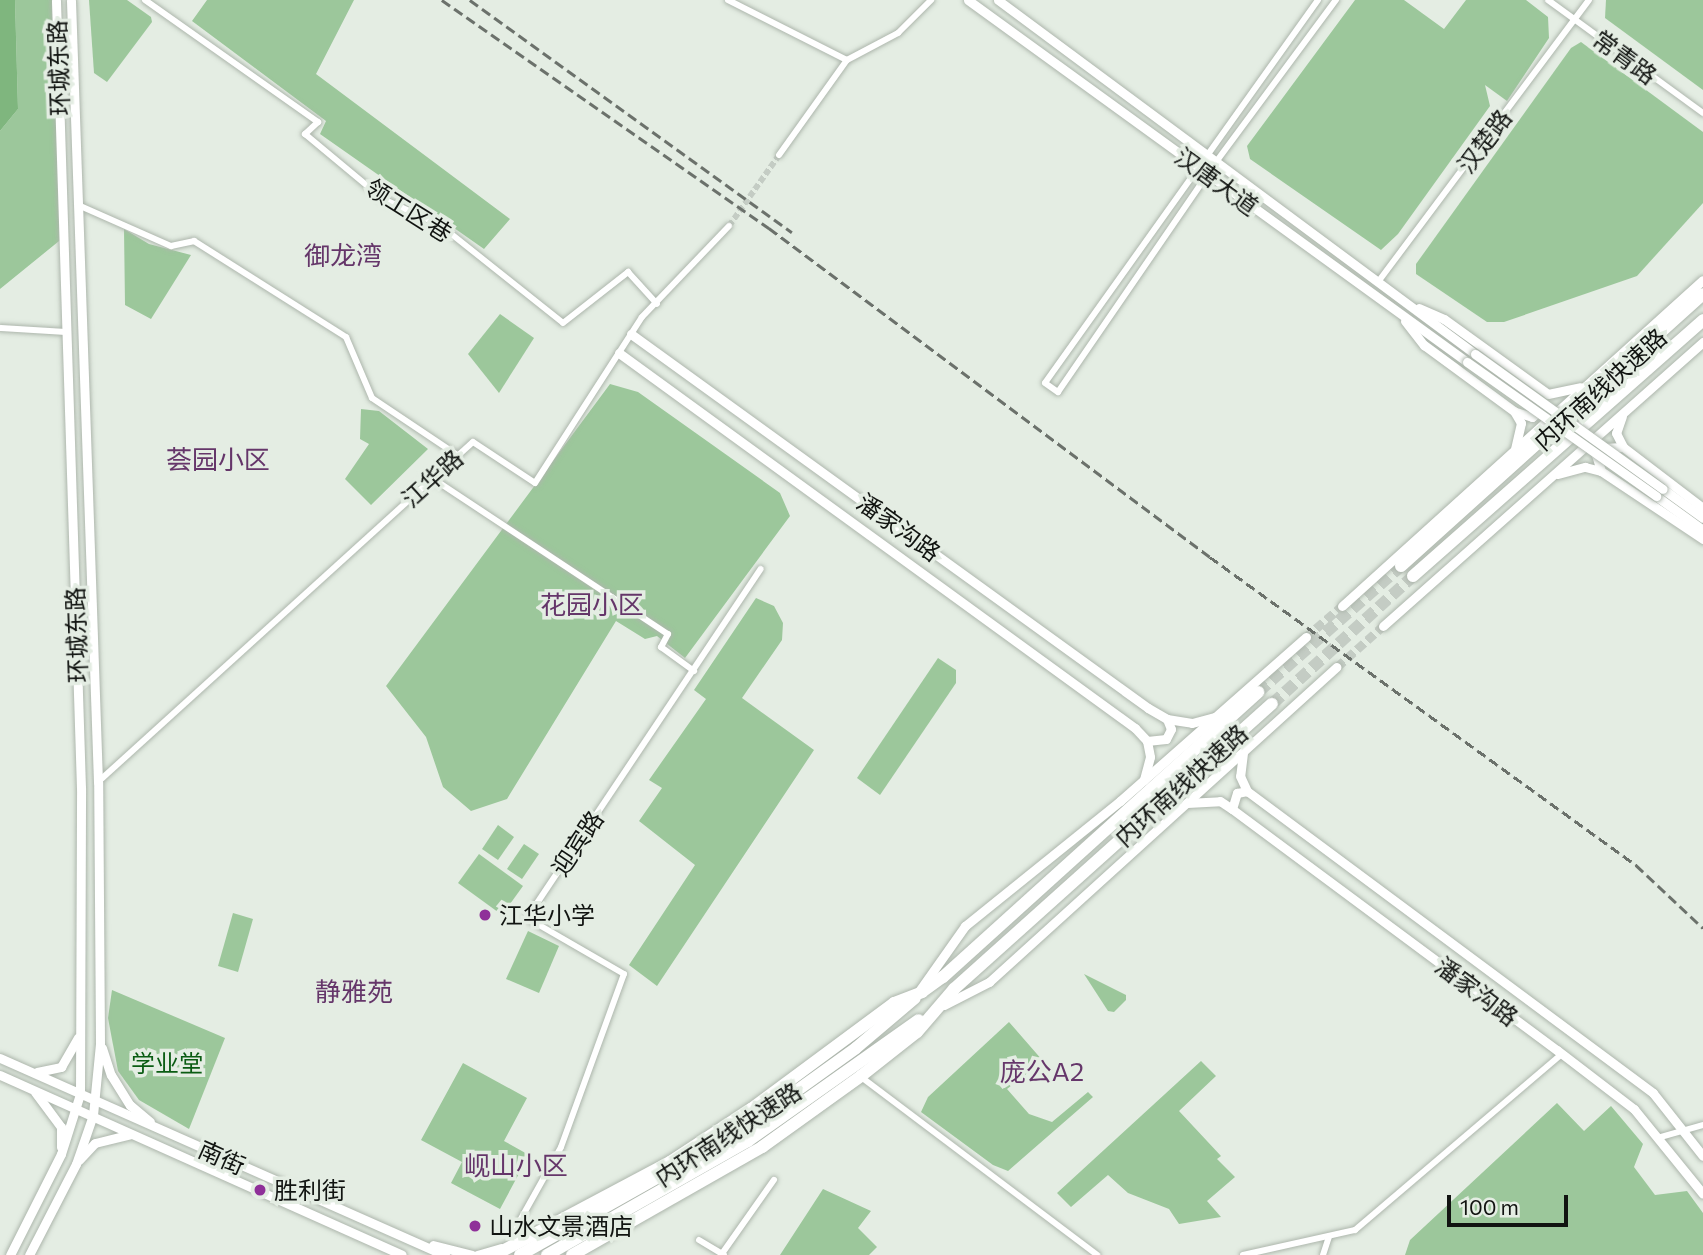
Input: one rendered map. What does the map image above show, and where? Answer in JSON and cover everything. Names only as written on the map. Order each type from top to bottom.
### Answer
[{"type":"highway","name":"内环南线快速路","points":[[1401,566],[1703,295]]},
{"type":"highway","name":"内环南线快速路","points":[[1413,576],[1703,320]]},
{"type":"highway","name":"内环南线快速路","points":[[547,1255],[748,1141],[861,1053],[920,993],[1258,692]]},
{"type":"highway","name":"内环南线快速路","points":[[596,1243],[762,1147],[917,1032],[936,1009],[1272,704]]},
{"type":"highway","name":"内环南线快速路","points":[[522,1246],[670,1161],[827,1054],[894,1003],[920,993]]},
{"type":"highway","name":"内环南线快速路","points":[[522,1246],[741,1130],[861,1053],[936,1009]]},
{"type":"highway","points":[[572,1255],[596,1243]]},
{"type":"highway","points":[[583,1255],[596,1243]]},
{"type":"highway","points":[[495,1255],[522,1246]]},
{"type":"main road","name":"环城东路","points":[[10,1255],[61,1154],[78,1109],[80,1094],[81,788],[56,0]]},
{"type":"main road","name":"环城东路","points":[[29,1255],[76,1164],[93,1115],[100,1043],[98,782],[71,0]]},
{"type":"main road","name":"汉唐大道","points":[[968,0],[1467,362],[1660,493]]},
{"type":"main road","name":"汉唐大道","points":[[998,0],[1660,493]]},
{"type":"main road","points":[[1342,606],[1703,280]]},
{"type":"main road","points":[[1406,303],[1444,319],[1535,388],[1548,394],[1570,393],[1591,382]]},
{"type":"main road","points":[[1397,312],[1424,345],[1524,417],[1541,412],[1541,396],[1535,388]]},
{"type":"main road","name":"潘家沟路","points":[[631,334],[1167,719]]},
{"type":"main road","points":[[1383,626],[1703,342]]},
{"type":"main road","name":"潘家沟路","points":[[619,353],[1135,728],[1147,741]]},
{"type":"main road","points":[[1513,452],[1521,423],[1514,411]]},
{"type":"main road","points":[[1624,411],[1616,433],[1623,447],[1703,508]]},
{"type":"main road","points":[[1601,471],[1596,455],[1603,447],[1623,447]]},
{"type":"main road","points":[[1544,481],[1566,470],[1601,471],[1703,540]]},
{"type":"main road","points":[[1660,493],[1703,518]]},
{"type":"main road","points":[[1660,493],[1703,530]]},
{"type":"main road","points":[[920,993],[965,926],[1144,780],[1307,637]]},
{"type":"main road","points":[[936,1009],[989,982],[1337,667]]},
{"type":"main road","points":[[1167,719],[1192,723],[1215,717]]},
{"type":"main road","points":[[1144,780],[1150,757],[1147,741],[1166,739],[1171,729],[1167,719]]},
{"type":"main road","points":[[1232,809],[1237,793],[1247,791],[1240,776],[1243,753]]},
{"type":"main road","name":"潘家沟路","points":[[1247,791],[1653,1093],[1703,1156]]},
{"type":"main road","name":"潘家沟路","points":[[1187,803],[1220,801],[1232,809],[1562,1054],[1634,1110],[1703,1194]]},
{"type":"main road","points":[[1135,826],[1147,839]]},
{"type":"main road","points":[[34,1072],[61,1067],[80,1032]]},
{"type":"main road","points":[[100,1043],[111,1074],[130,1105],[160,1130]]},
{"type":"main road","name":"南街","points":[[0,1058],[445,1255]]},
{"type":"main road","name":"南街","points":[[0,1075],[402,1255]]},
{"type":"main road","points":[[31,1088],[61,1127],[61,1154]]},
{"type":"main road","points":[[76,1164],[95,1143],[132,1133]]},
{"type":"main road","points":[[405,1237],[475,1255],[522,1246]]},
{"type":"main road","points":[[377,1244],[386,1255]]},
{"type":"street","name":"领工区巷","points":[[145,0],[318,122],[306,134],[383,199],[440,225],[563,323],[628,272],[657,304]]},
{"type":"street","points":[[728,0],[847,60]]},
{"type":"street","points":[[779,155],[847,60],[898,33],[931,0]]},
{"type":"street","points":[[1318,0],[1205,153],[1045,383],[1058,392],[1210,176],[1216,162],[1336,0]]},
{"type":"street","name":"常青路","points":[[1548,0],[1703,113]]},
{"type":"street","name":"汉楚路","points":[[1378,282],[1589,0]]},
{"type":"street","points":[[78,205],[172,246],[194,241],[346,337],[372,398],[457,455]]},
{"type":"street","name":"江华路","points":[[98,782],[473,442],[536,482],[631,334],[729,226]]},
{"type":"street","points":[[0,328],[67,332]]},
{"type":"street","points":[[432,478],[668,634],[661,647],[694,671]]},
{"type":"street","name":"迎宾路","points":[[522,1246],[513,1233],[561,1147],[624,974],[527,918],[761,569]]},
{"type":"street","points":[[1243,1255],[1355,1230],[1562,1054]]},
{"type":"street","points":[[861,1076],[1097,1255]]},
{"type":"street","points":[[1657,1138],[1703,1125]]},
{"type":"street","points":[[699,1240],[722,1255],[774,1180]]},
{"type":"street","points":[[1323,1255],[1329,1236]]},
{"type":"green space","points":[[15,0],[56,0],[64,237],[0,289],[0,131],[18,109]]},
{"type":"green space","points":[[89,0],[127,0],[151,17],[152,22],[107,82],[94,73]]},
{"type":"green space","points":[[207,0],[354,0],[316,74],[510,219],[484,249],[320,134],[326,121],[192,21]]},
{"type":"green space","points":[[1355,0],[1404,0],[1444,29],[1466,0],[1526,0],[1548,17],[1549,38],[1507,101],[1485,85],[1490,106],[1398,234],[1381,250],[1250,159],[1247,146]]},
{"type":"green space","points":[[1606,0],[1703,0],[1703,90],[1605,18]]},
{"type":"green space","points":[[1581,42],[1703,132],[1703,203],[1637,276],[1504,322],[1487,322],[1416,274],[1416,264],[1571,48]]},
{"type":"green space","points":[[124,229],[149,244],[191,255],[151,319],[125,305]]},
{"type":"green space","points":[[500,314],[534,338],[499,393],[468,354]]},
{"type":"green space","points":[[610,384],[638,392],[780,493],[790,516],[685,658],[657,636],[645,639],[616,621],[507,799],[471,811],[443,787],[426,737],[386,686]]},
{"type":"green space","points":[[361,409],[379,411],[428,449],[371,505],[345,479],[369,444],[360,439]]},
{"type":"green space","points":[[756,598],[774,606],[783,623],[782,640],[742,698],[814,750],[657,986],[629,965],[695,865],[639,821],[662,788],[649,780],[706,699],[694,690]]},
{"type":"green space","points":[[938,658],[956,670],[956,683],[880,795],[857,778]]},
{"type":"green space","points":[[498,825],[514,837],[498,860],[482,849]]},
{"type":"green space","points":[[524,844],[539,854],[522,879],[507,869]]},
{"type":"green space","points":[[479,854],[523,886],[502,915],[458,883]]},
{"type":"green space","points":[[233,913],[253,919],[238,972],[218,966]]},
{"type":"green space","points":[[528,931],[559,946],[539,993],[506,979]]},
{"type":"green space","points":[[1084,974],[1126,995],[1126,1000],[1114,1012],[1108,1011]]},
{"type":"green space","name":"学业堂","points":[[112,990],[225,1038],[189,1129],[139,1100],[118,1071],[108,1018]]},
{"type":"green space","points":[[1009,1022],[1043,1061],[1007,1089],[1029,1114],[1052,1122],[1088,1092],[1093,1097],[1008,1171],[993,1165],[921,1112],[928,1097]]},
{"type":"green space","points":[[1201,1061],[1216,1076],[1179,1111],[1221,1156],[1217,1159],[1235,1177],[1207,1201],[1221,1217],[1179,1224],[1169,1209],[1128,1193],[1108,1175],[1071,1207],[1057,1193]]},
{"type":"green space","points":[[463,1063],[527,1098],[504,1141],[529,1155],[500,1209],[451,1183],[462,1162],[421,1140]]},
{"type":"green space","points":[[1557,1103],[1584,1131],[1611,1106],[1643,1144],[1634,1167],[1655,1195],[1687,1191],[1703,1213],[1703,1255],[1405,1255],[1410,1240]]},
{"type":"green space","points":[[823,1189],[871,1211],[858,1228],[877,1247],[869,1255],[780,1255]]},
{"type":"shaded area","points":[[0,0],[15,0],[18,109],[0,131]]},
{"type":"tunnel","points":[[729,226],[779,155]]},
{"type":"tunnel","points":[[1258,692],[1401,566]]},
{"type":"tunnel","points":[[1272,704],[1413,576]]},
{"type":"tunnel","points":[[1306,637],[1342,606]]},
{"type":"tunnel","points":[[1337,667],[1383,626]]},
{"type":"railway","points":[[442,0],[769,228],[1210,557],[1636,865],[1703,928]]},
{"type":"railway","points":[[470,0],[792,232]]},
{"type":"place","name":"江华小学","points":[[485,915]]},
{"type":"place","name":"胜利街","points":[[260,1190]]},
{"type":"place","name":"山水文景酒店","points":[[475,1226]]},
{"type":"district","name":"御龙湾","points":[[343,255]]},
{"type":"district","name":"荟园小区","points":[[218,459]]},
{"type":"district","name":"花园小区","points":[[592,604]]},
{"type":"district","name":"静雅苑","points":[[354,991]]},
{"type":"district","name":"庞公A2","points":[[1042,1071]]},
{"type":"district","name":"岘山小区","points":[[516,1165]]}]
